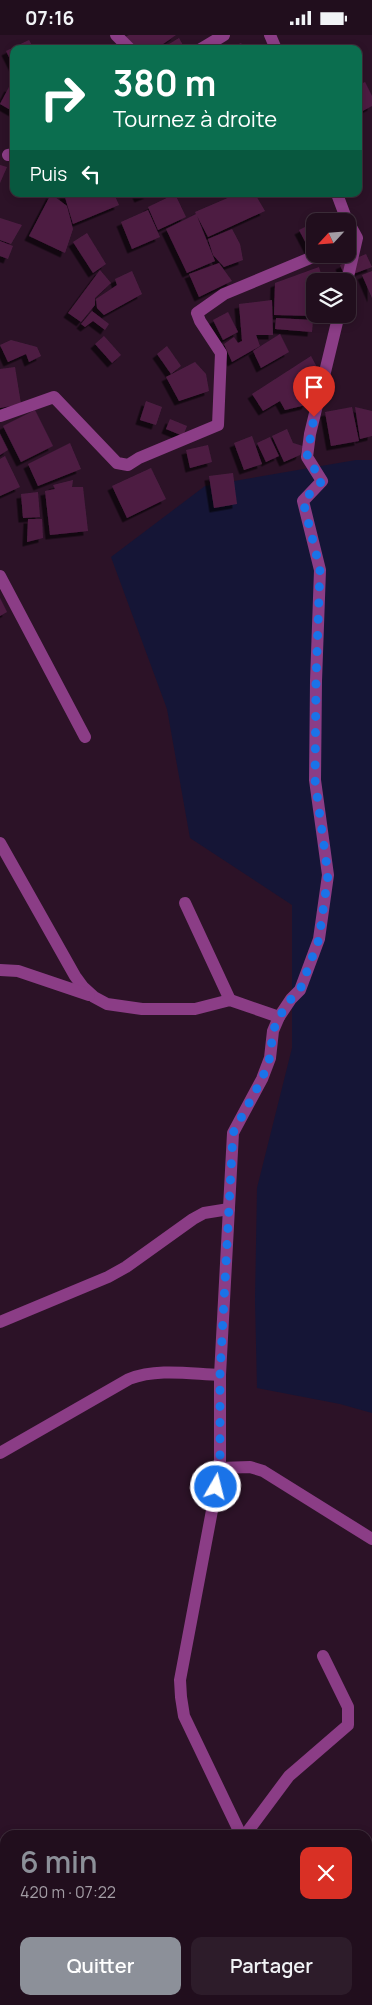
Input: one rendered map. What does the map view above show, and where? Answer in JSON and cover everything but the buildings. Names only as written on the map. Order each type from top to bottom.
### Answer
[{"type":"street","points":[[116,35],[126,45]]},
{"type":"street","points":[[208,45],[224,35]]},
{"type":"street","points":[[338,197],[344,213]]},
{"type":"street","points":[[0,416],[54,397],[117,463],[128,465],[139,458],[218,425],[221,353],[200,321],[197,313],[224,294],[306,260]]},
{"type":"street","points":[[238,1830],[184,1716],[180,1680],[220,1468],[220,1375],[233,1133],[262,1079],[270,1057],[273,1031],[279,1017],[291,999],[300,990],[319,939],[328,875],[315,780],[320,569],[303,501],[322,481],[307,457],[310,434],[337,323]]},
{"type":"street","points":[[0,576],[85,737]]},
{"type":"street","points":[[0,843],[75,976],[94,997]]},
{"type":"street","points":[[185,903],[230,1000]]},
{"type":"street","points":[[0,970],[18,971],[94,997],[107,1004],[142,1009],[195,1009],[230,1000],[279,1017]]},
{"type":"street","points":[[0,1322],[108,1277],[126,1267],[204,1213],[229,1209]]},
{"type":"street","points":[[0,1453],[129,1379],[143,1374],[158,1372],[220,1375]]},
{"type":"street","points":[[220,1468],[250,1467],[263,1471],[372,1539]]},
{"type":"street","points":[[249,1830],[289,1776],[348,1725],[348,1707],[323,1656]]},
{"type":"shaded area","points":[[356,460],[372,460],[372,1413],[340,1404],[257,1388],[255,1300],[257,1188],[292,1048],[292,905],[190,838],[167,709],[111,557],[205,486]]},
{"type":"route","points":[[216,1487],[220,1468],[220,1375],[233,1133],[262,1079],[270,1057],[273,1031],[279,1017],[291,999],[300,990],[319,939],[328,875],[315,780],[320,569],[303,501],[322,481],[307,457],[314,417]]}]
